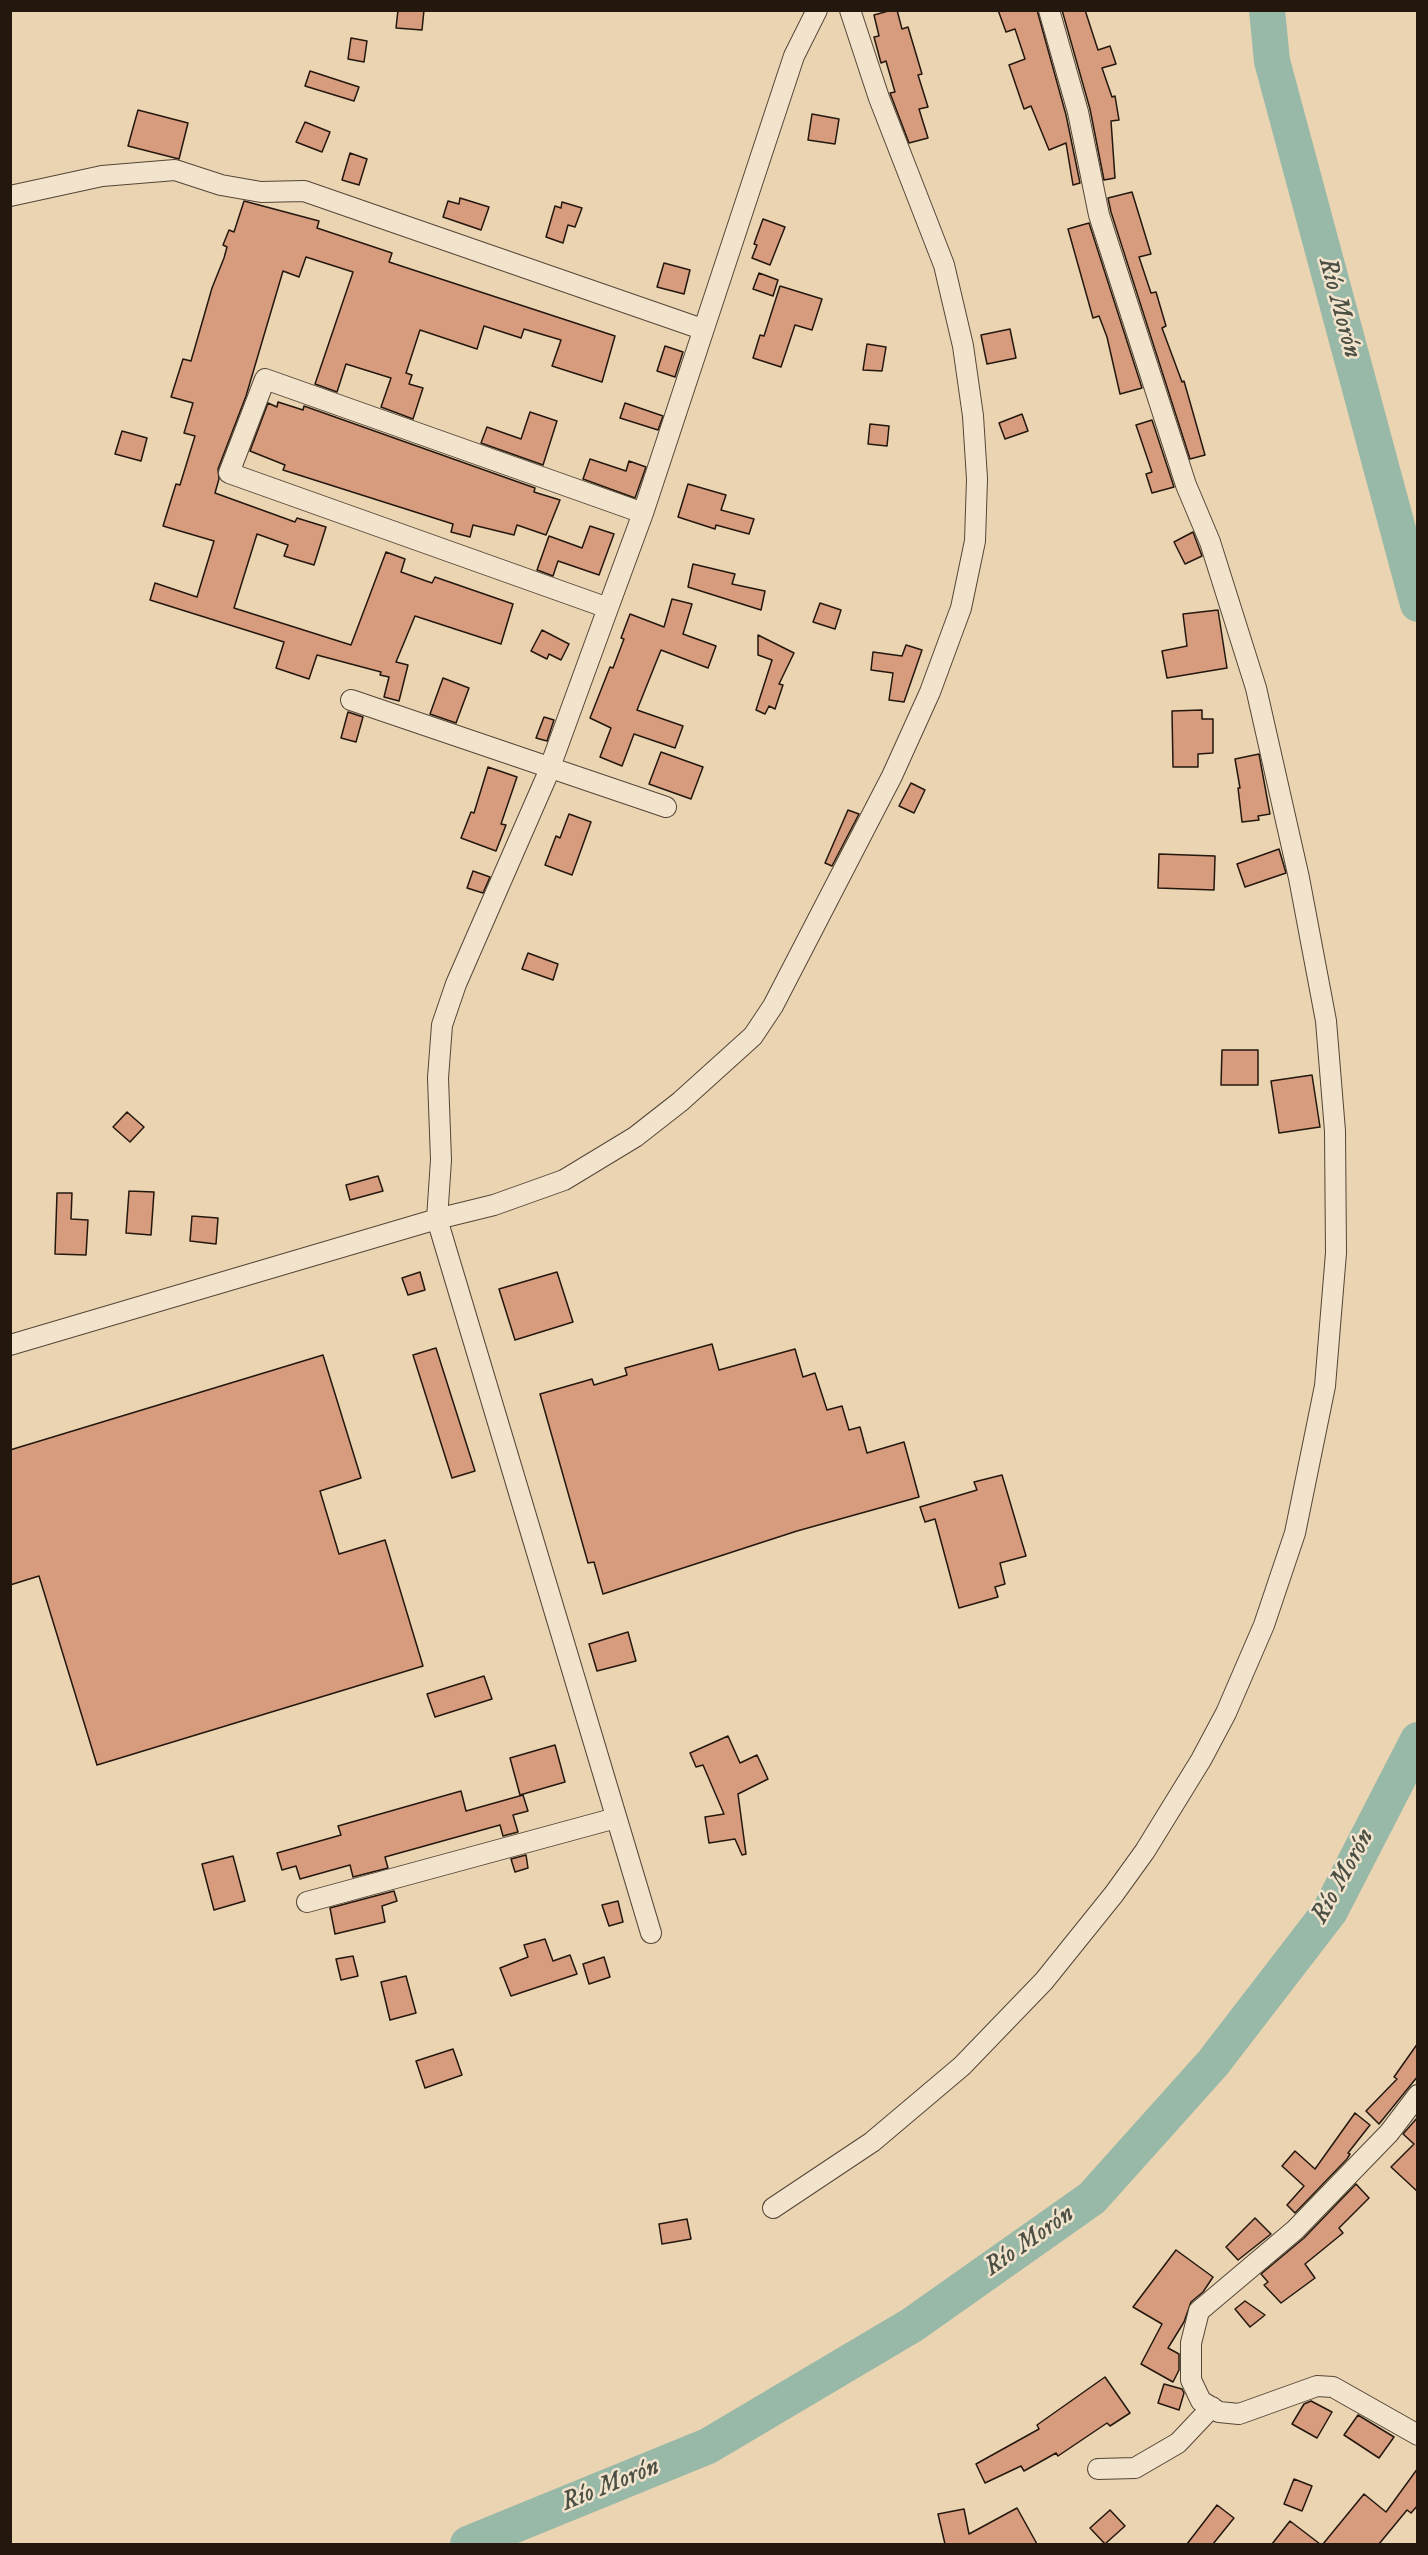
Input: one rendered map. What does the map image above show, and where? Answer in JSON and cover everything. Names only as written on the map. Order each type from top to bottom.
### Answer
[{"type":"street","points":[[651,1933],[437,1219],[441,1160],[438,1078],[442,1025],[456,984],[550,766],[643,513],[794,56],[817,10]]},
{"type":"street","points":[[10,1345],[437,1219],[494,1205],[564,1180],[635,1137],[681,1101],[753,1036],[799,960],[892,776],[930,692],[960,608],[975,541],[977,479],[974,417],[963,346],[944,265],[879,98],[850,10]]},
{"type":"street","points":[[773,2208],[872,2142],[962,2066],[1044,1981],[1114,1894],[1174,1806],[1226,1713],[1264,1625],[1295,1533],[1325,1386],[1332,1320],[1337,1187],[1332,1076],[1326,1020],[1287,822],[1256,688],[1210,542],[1186,485],[1099,215],[1080,123],[1049,10]]},
{"type":"street","points":[[10,196],[102,176],[175,170],[221,185],[261,192],[304,191],[702,329]]},
{"type":"street","points":[[608,608],[230,473],[264,378],[643,513]]},
{"type":"street","points":[[351,700],[666,807]]},
{"type":"street","points":[[307,1902],[616,1818]]},
{"type":"street","points":[[1418,2095],[1389,2133],[1296,2230],[1199,2311],[1191,2343],[1191,2380],[1201,2401],[1220,2412],[1239,2414],[1317,2386],[1334,2387],[1418,2435]]},
{"type":"street","points":[[1098,2469],[1135,2468],[1178,2443],[1212,2407]]},
{"type":"building","points":[[398,10],[424,10],[422,30],[396,28]]},
{"type":"building","points":[[897,10],[902,29],[908,27],[922,74],[918,75],[928,107],[919,109],[928,138],[909,143],[890,93],[895,92],[886,61],[881,63],[874,37],[879,36],[874,15]]},
{"type":"building","points":[[998,10],[1037,10],[1066,115],[1080,183],[1073,185],[1066,143],[1049,150],[1031,106],[1024,109],[1009,65],[1025,59],[1015,29],[1006,32]]},
{"type":"building","points":[[1062,10],[1085,10],[1098,50],[1110,46],[1116,64],[1102,68],[1112,97],[1115,96],[1119,120],[1111,121],[1115,178],[1104,180],[1090,109]]},
{"type":"building","points":[[351,38],[367,41],[364,62],[348,59]]},
{"type":"building","points":[[310,71],[359,87],[354,101],[305,86]]},
{"type":"building","points":[[138,110],[188,123],[179,159],[128,146]]},
{"type":"building","points":[[812,114],[839,119],[835,144],[808,140]]},
{"type":"building","points":[[305,122],[330,132],[322,152],[296,142]]},
{"type":"building","points":[[350,153],[367,159],[359,185],[342,180]]},
{"type":"building","points":[[1132,192],[1151,254],[1139,257],[1151,293],[1156,292],[1166,326],[1162,328],[1182,382],[1184,381],[1205,455],[1190,459],[1111,212],[1108,198]]},
{"type":"building","points":[[460,198],[489,207],[481,230],[443,217],[448,201],[459,204]]},
{"type":"building","points":[[244,201],[319,221],[317,228],[392,253],[389,262],[615,336],[602,382],[552,366],[561,340],[524,329],[521,338],[484,326],[477,349],[420,330],[406,373],[412,375],[409,384],[423,388],[413,419],[381,407],[391,378],[346,364],[337,392],[315,384],[353,272],[306,257],[299,277],[283,271],[246,396],[218,469],[219,479],[215,493],[295,522],[297,518],[326,527],[314,565],[284,556],[288,545],[257,534],[234,608],[351,645],[386,552],[405,559],[401,572],[432,583],[435,577],[513,604],[501,644],[415,616],[396,662],[408,665],[399,701],[384,697],[389,677],[380,675],[381,672],[317,655],[309,679],[276,668],[284,642],[150,600],[155,583],[197,597],[214,541],[163,526],[176,484],[180,485],[195,436],[184,433],[193,403],[171,397],[183,359],[191,361],[212,288],[224,258],[227,247],[223,245],[229,230],[234,232]]},
{"type":"building","points":[[562,202],[582,208],[575,227],[568,225],[563,243],[546,237],[555,206],[561,208]]},
{"type":"building","points":[[763,219],[785,227],[770,265],[752,258],[757,245],[754,244]]},
{"type":"building","points":[[1089,223],[1142,388],[1120,394],[1107,337],[1099,316],[1093,318],[1068,229]]},
{"type":"building","points":[[664,263],[690,270],[684,294],[657,287]]},
{"type":"building","points":[[759,273],[778,280],[773,296],[753,289]]},
{"type":"building","points":[[780,286],[822,299],[812,330],[795,325],[781,367],[753,358],[760,335],[764,336]]},
{"type":"building","points":[[1010,329],[1016,358],[987,364],[981,335]]},
{"type":"building","points":[[867,344],[886,347],[882,371],[863,370]]},
{"type":"building","points":[[665,346],[683,352],[675,377],[657,371]]},
{"type":"building","points":[[278,402],[303,410],[304,406],[535,488],[534,492],[560,500],[546,535],[517,525],[514,535],[473,525],[470,537],[451,532],[453,524],[283,470],[285,465],[250,451],[268,403],[277,407]]},
{"type":"building","points":[[625,403],[663,416],[658,430],[620,418]]},
{"type":"building","points":[[530,412],[557,421],[543,465],[481,443],[487,427],[521,439]]},
{"type":"building","points":[[1022,414],[1028,431],[1005,439],[999,423]]},
{"type":"building","points":[[1152,420],[1174,487],[1152,493],[1146,474],[1152,472],[1136,425]]},
{"type":"building","points":[[870,424],[889,426],[887,446],[868,444]]},
{"type":"building","points":[[122,431],[147,438],[141,461],[115,454]]},
{"type":"building","points":[[590,459],[626,471],[629,461],[646,467],[635,498],[583,479]]},
{"type":"building","points":[[688,484],[726,495],[721,510],[754,519],[749,534],[716,525],[715,529],[678,517]]},
{"type":"building","points":[[590,526],[614,534],[599,575],[558,561],[553,576],[537,570],[549,536],[582,548]]},
{"type":"building","points":[[1193,532],[1202,556],[1185,564],[1174,542]]},
{"type":"building","points":[[693,564],[735,574],[732,584],[765,591],[761,610],[688,587]]},
{"type":"building","points":[[672,599],[692,604],[683,634],[716,646],[708,668],[661,650],[637,710],[683,726],[675,748],[634,734],[622,766],[600,757],[611,728],[590,718],[610,667],[613,668],[630,614],[664,627]]},
{"type":"building","points":[[820,603],[841,610],[835,629],[813,622]]},
{"type":"building","points":[[1218,610],[1227,668],[1167,678],[1162,651],[1187,646],[1183,614]]},
{"type":"building","points":[[542,630],[569,644],[561,660],[549,654],[547,659],[531,651]]},
{"type":"building","points":[[758,635],[794,653],[779,684],[783,685],[775,709],[769,706],[765,714],[756,710],[772,660],[758,655]]},
{"type":"building","points":[[906,645],[922,650],[904,702],[889,700],[893,673],[871,670],[873,652],[902,656]]},
{"type":"building","points":[[443,678],[469,688],[456,723],[430,714]]},
{"type":"building","points":[[1202,710],[1202,719],[1213,719],[1213,753],[1198,754],[1198,767],[1173,767],[1172,711]]},
{"type":"building","points":[[348,712],[363,717],[356,742],[341,738]]},
{"type":"building","points":[[544,717],[554,720],[547,741],[536,738]]},
{"type":"building","points":[[661,752],[703,767],[691,799],[649,784]]},
{"type":"building","points":[[1259,754],[1270,814],[1258,816],[1259,820],[1242,822],[1235,759]]},
{"type":"building","points":[[488,767],[517,777],[501,824],[506,825],[496,851],[461,838],[471,812],[474,813]]},
{"type":"building","points":[[911,783],[925,790],[914,813],[899,806]]},
{"type":"building","points":[[848,810],[859,814],[832,866],[825,863]]},
{"type":"building","points":[[569,814],[591,822],[572,875],[545,865],[556,836],[560,838]]},
{"type":"building","points":[[1279,849],[1286,873],[1245,887],[1237,864]]},
{"type":"building","points":[[1159,854],[1215,856],[1214,890],[1158,888]]},
{"type":"building","points":[[473,871],[490,877],[483,893],[467,888]]},
{"type":"building","points":[[528,953],[558,964],[553,980],[522,969]]},
{"type":"building","points":[[1222,1050],[1258,1050],[1258,1085],[1221,1085]]},
{"type":"building","points":[[1312,1075],[1320,1127],[1279,1133],[1271,1081]]},
{"type":"building","points":[[127,1112],[144,1127],[130,1142],[113,1127]]},
{"type":"building","points":[[378,1176],[383,1191],[350,1200],[346,1185]]},
{"type":"building","points":[[129,1191],[154,1192],[151,1235],[126,1233]]},
{"type":"building","points":[[57,1193],[72,1193],[71,1219],[88,1220],[86,1255],[55,1254]]},
{"type":"building","points":[[192,1216],[218,1218],[216,1244],[190,1241]]},
{"type":"building","points":[[420,1272],[425,1290],[408,1295],[402,1278]]},
{"type":"building","points":[[557,1272],[573,1322],[515,1340],[499,1289]]},
{"type":"building","points":[[712,1344],[719,1370],[795,1349],[803,1377],[815,1373],[827,1410],[842,1406],[849,1430],[860,1427],[867,1453],[904,1442],[919,1497],[797,1531],[603,1594],[594,1562],[588,1563],[540,1394],[592,1379],[594,1385],[627,1375],[625,1368]]},
{"type":"building","points":[[436,1348],[475,1471],[452,1478],[413,1355]]},
{"type":"building","points":[[323,1355],[361,1478],[320,1491],[339,1554],[385,1540],[423,1666],[97,1765],[39,1576],[10,1585],[10,1450]]},
{"type":"building","points":[[1002,1475],[1026,1556],[1000,1563],[1005,1584],[995,1587],[998,1597],[959,1608],[935,1519],[925,1522],[920,1507],[977,1490],[974,1482]]},
{"type":"building","points":[[628,1632],[636,1661],[597,1671],[589,1644]]},
{"type":"building","points":[[484,1676],[492,1699],[435,1717],[427,1694]]},
{"type":"building","points":[[728,1736],[740,1763],[757,1755],[768,1779],[738,1794],[746,1854],[742,1855],[735,1839],[709,1843],[705,1817],[724,1814],[703,1765],[696,1767],[690,1753]]},
{"type":"building","points":[[555,1745],[565,1782],[520,1795],[510,1758]]},
{"type":"building","points":[[461,1791],[466,1811],[523,1795],[528,1811],[513,1815],[518,1832],[503,1836],[500,1825],[385,1857],[388,1868],[353,1877],[350,1865],[300,1879],[296,1866],[282,1870],[277,1853],[341,1835],[338,1826]]},
{"type":"building","points":[[526,1855],[528,1868],[515,1872],[511,1859]]},
{"type":"building","points":[[233,1856],[245,1901],[214,1910],[202,1864]]},
{"type":"building","points":[[394,1891],[397,1901],[382,1906],[385,1922],[335,1934],[330,1908]]},
{"type":"building","points":[[618,1901],[623,1922],[609,1926],[602,1905]]},
{"type":"building","points":[[545,1939],[553,1961],[570,1955],[577,1974],[511,1996],[500,1968],[528,1957],[524,1945]]},
{"type":"building","points":[[353,1956],[358,1976],[341,1980],[336,1959]]},
{"type":"building","points":[[604,1957],[610,1977],[589,1984],[583,1964]]},
{"type":"building","points":[[406,1976],[416,2013],[390,2020],[381,1982]]},
{"type":"building","points":[[1418,2043],[1418,2076],[1379,2124],[1366,2111],[1397,2079],[1394,2077]]},
{"type":"building","points":[[453,2049],[462,2075],[425,2088],[416,2061]]},
{"type":"building","points":[[1355,2113],[1370,2125],[1348,2153],[1350,2154],[1347,2159],[1295,2213],[1287,2205],[1304,2186],[1282,2166],[1295,2151],[1315,2169]]},
{"type":"building","points":[[1418,2117],[1418,2192],[1391,2167],[1414,2144],[1403,2134]]},
{"type":"building","points":[[1356,2184],[1369,2198],[1339,2228],[1343,2233],[1305,2264],[1315,2278],[1281,2303],[1264,2285],[1268,2282],[1261,2274],[1304,2238]]},
{"type":"building","points":[[1255,2218],[1271,2234],[1238,2260],[1226,2247]]},
{"type":"building","points":[[687,2219],[691,2239],[662,2244],[659,2224]]},
{"type":"building","points":[[1176,2250],[1213,2277],[1203,2292],[1191,2302],[1184,2322],[1168,2348],[1179,2354],[1179,2370],[1173,2382],[1141,2364],[1162,2324],[1133,2307]]},
{"type":"building","points":[[1245,2301],[1265,2315],[1250,2327],[1235,2309]]},
{"type":"building","points":[[1105,2377],[1130,2413],[1110,2426],[1107,2423],[1058,2456],[1056,2453],[1024,2471],[1021,2466],[985,2483],[976,2464],[1039,2429],[1037,2425]]},
{"type":"building","points":[[1164,2384],[1182,2389],[1184,2393],[1179,2410],[1158,2403]]},
{"type":"building","points":[[1311,2401],[1332,2412],[1317,2438],[1292,2424],[1304,2404]]},
{"type":"building","points":[[1358,2415],[1394,2437],[1379,2458],[1344,2435]]},
{"type":"building","points":[[1418,2468],[1418,2505],[1411,2513],[1407,2510],[1379,2544],[1323,2544],[1364,2494],[1386,2512]]},
{"type":"building","points":[[1294,2479],[1312,2486],[1302,2511],[1284,2504]]},
{"type":"building","points":[[1217,2505],[1234,2518],[1213,2544],[1187,2544]]},
{"type":"building","points":[[1017,2508],[1037,2544],[945,2544],[938,2514],[964,2509],[969,2534]]},
{"type":"building","points":[[1110,2510],[1125,2526],[1105,2544],[1090,2528]]},
{"type":"building","points":[[1290,2521],[1320,2544],[1272,2544]]},
{"type":"waterway","name":"Río Morón","points":[[1267,10],[1272,61],[1418,604]]},
{"type":"waterway","name":"Río Morón","points":[[468,2544],[708,2446],[912,2325],[1092,2198],[1213,2063],[1330,1911],[1418,1740]]}]
